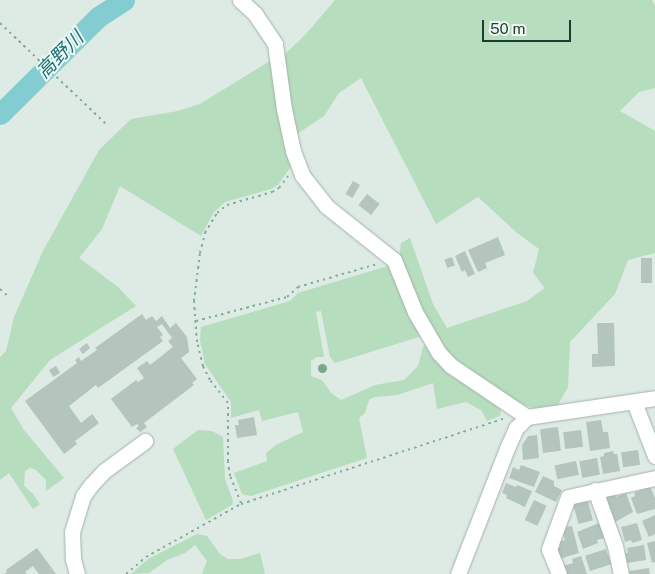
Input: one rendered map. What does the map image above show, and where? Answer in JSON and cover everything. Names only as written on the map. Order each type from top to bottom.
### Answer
[{"type":"street","points":[[240,0],[256,14],[275,44],[284,109],[297,164],[311,188],[326,206],[394,260],[415,312],[439,353],[450,365],[523,415],[655,398]]},
{"type":"street","points":[[634,402],[655,456]]},
{"type":"street","points":[[458,574],[508,446],[523,415]]},
{"type":"street","points":[[77,574],[73,559],[72,532],[83,496],[90,485],[104,472],[145,441]]},
{"type":"street","points":[[559,574],[549,549],[568,497],[655,478]]},
{"type":"street","points":[[596,490],[615,546],[621,574]]},
{"type":"path","points":[[0,23],[106,124]]},
{"type":"path","points":[[241,504],[230,476],[228,461],[228,403],[210,380],[202,366],[197,342],[194,301],[200,253],[205,233],[217,213],[228,205],[279,188],[297,164]]},
{"type":"path","points":[[196,321],[287,296],[298,288],[380,263]]},
{"type":"path","points":[[0,289],[10,298]]},
{"type":"path","points":[[126,574],[146,557],[241,504],[523,415]]},
{"type":"green space","points":[[335,0],[652,0],[655,6],[655,88],[639,92],[620,111],[655,131],[655,253],[628,260],[615,294],[570,342],[568,387],[558,405],[533,408],[517,402],[453,361],[433,336],[399,259],[401,243],[410,238],[433,304],[447,328],[527,301],[545,288],[533,273],[539,249],[516,232],[478,197],[436,224],[361,78],[339,93],[324,116],[294,136],[282,57],[306,34]]},
{"type":"green space","points":[[273,59],[292,165],[278,185],[271,189],[225,202],[214,212],[201,236],[120,186],[102,229],[79,258],[117,286],[136,306],[50,360],[11,408],[24,430],[64,478],[46,491],[46,480],[36,470],[30,468],[25,471],[24,486],[40,504],[33,509],[9,473],[0,480],[0,357],[6,351],[14,317],[43,251],[99,150],[131,119],[178,111],[200,104]]},
{"type":"green space","points":[[391,265],[422,336],[335,363],[330,357],[321,311],[316,312],[324,357],[317,357],[311,361],[311,376],[322,380],[331,393],[341,400],[375,385],[404,380],[418,366],[423,347],[427,345],[448,371],[501,409],[500,416],[487,421],[481,410],[466,402],[437,409],[433,383],[398,395],[374,397],[369,400],[365,413],[359,418],[367,458],[251,496],[242,494],[234,473],[267,461],[266,453],[276,445],[303,432],[298,412],[262,421],[259,410],[231,418],[231,402],[205,364],[200,340],[201,327],[290,301],[298,293]]},
{"type":"green space","points":[[198,430],[212,431],[223,437],[225,479],[233,501],[232,505],[206,520],[173,449]]},
{"type":"green space","points":[[197,534],[207,536],[220,554],[228,559],[240,559],[260,553],[265,574],[202,574],[207,561],[195,545],[185,553],[167,560],[149,573],[131,574],[148,559]]},
{"type":"building","points":[[353,181],[360,185],[352,198],[346,194]]},
{"type":"building","points":[[367,194],[380,204],[371,215],[358,205]]},
{"type":"building","points":[[498,237],[505,255],[485,263],[487,268],[478,272],[468,250]]},
{"type":"building","points":[[465,251],[475,274],[468,277],[465,270],[462,272],[455,256]]},
{"type":"building","points":[[452,257],[455,266],[447,268],[444,259]]},
{"type":"building","points":[[641,258],[652,258],[652,283],[641,283]]},
{"type":"building","points":[[142,314],[146,320],[152,316],[156,321],[162,316],[170,328],[176,323],[187,337],[189,352],[181,358],[197,379],[192,383],[194,385],[144,423],[147,427],[140,432],[136,428],[139,426],[137,424],[132,427],[111,399],[136,380],[138,382],[144,378],[137,368],[147,361],[150,365],[173,347],[168,341],[172,338],[162,324],[157,327],[163,335],[160,337],[163,341],[98,388],[96,385],[69,406],[81,423],[92,414],[99,423],[75,441],[77,444],[64,454],[25,401],[77,363],[75,360],[79,357],[81,361],[97,350],[95,348]]},
{"type":"building","points":[[597,323],[614,323],[615,366],[592,367],[592,354],[598,354]]},
{"type":"building","points":[[87,343],[90,348],[83,354],[79,349]]},
{"type":"building","points":[[56,366],[60,373],[53,377],[49,370]]},
{"type":"building","points":[[254,417],[257,435],[237,438],[235,425],[239,425],[238,420]]},
{"type":"building","points":[[601,420],[603,432],[608,432],[610,448],[590,451],[586,422]]},
{"type":"building","points":[[558,427],[561,451],[543,453],[540,429]]},
{"type":"building","points":[[581,430],[583,447],[565,449],[563,432]]},
{"type":"building","points":[[537,435],[539,458],[523,460],[522,445],[528,436]]},
{"type":"building","points":[[638,450],[640,465],[623,467],[621,452]]},
{"type":"building","points":[[613,451],[614,454],[617,454],[620,471],[603,474],[600,457],[604,456],[604,453]]},
{"type":"building","points":[[597,458],[600,475],[582,478],[579,461]]},
{"type":"building","points":[[576,461],[579,475],[557,479],[554,466]]},
{"type":"building","points":[[521,465],[540,472],[534,487],[509,478],[513,467],[519,470]]},
{"type":"building","points":[[543,476],[554,481],[554,486],[562,490],[556,502],[535,492]]},
{"type":"building","points":[[506,483],[532,491],[525,507],[506,498],[507,495],[502,493]]},
{"type":"building","points":[[650,486],[655,498],[655,509],[637,514],[631,498],[635,496],[634,493]]},
{"type":"building","points":[[614,493],[616,497],[626,493],[633,512],[615,522],[606,497]]},
{"type":"building","points":[[587,498],[593,520],[578,524],[573,502]]},
{"type":"building","points":[[534,500],[547,506],[537,526],[525,520]]},
{"type":"building","points":[[655,515],[655,534],[649,537],[642,521]]},
{"type":"building","points":[[599,523],[605,538],[597,540],[598,543],[583,549],[577,532]]},
{"type":"building","points":[[637,523],[642,540],[632,543],[631,540],[625,542],[621,527]]},
{"type":"building","points":[[572,526],[579,553],[559,559],[557,548],[560,547],[559,542],[565,540],[563,533],[566,527]]},
{"type":"building","points":[[655,541],[655,562],[652,563],[647,543]]},
{"type":"building","points":[[644,545],[646,560],[627,563],[625,553],[628,553],[627,548]]},
{"type":"building","points":[[37,548],[56,574],[39,574],[33,566],[25,572],[27,574],[4,574],[7,572],[6,570]]},
{"type":"building","points":[[606,549],[611,564],[590,571],[585,556]]},
{"type":"building","points":[[581,556],[587,574],[566,574],[563,566],[573,563],[572,559]]},
{"type":"building","points":[[649,568],[650,574],[630,574],[629,571]]},
{"type":"waterway","name":"高野川","points":[[0,114],[98,17],[124,0]]}]
